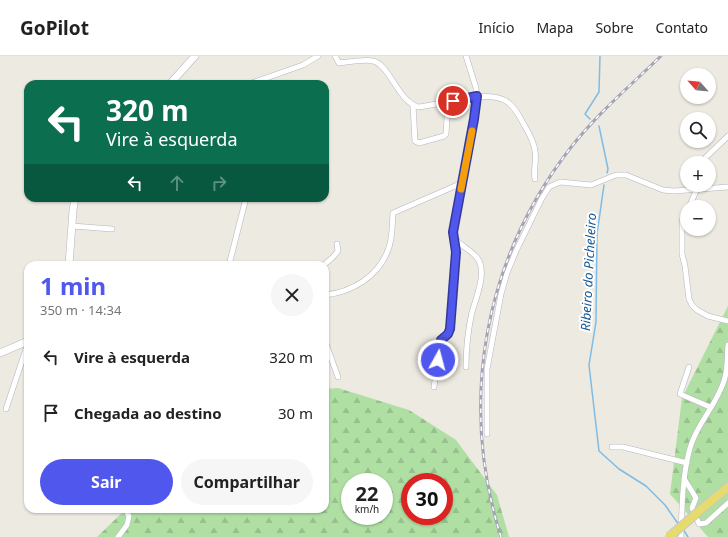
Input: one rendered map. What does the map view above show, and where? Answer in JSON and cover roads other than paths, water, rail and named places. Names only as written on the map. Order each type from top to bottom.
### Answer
[{"type":"main road","points":[[174,80],[195,56]]},
{"type":"main road","points":[[69,261],[75,202]]},
{"type":"main road","points":[[0,353],[24,342]]},
{"type":"main road","points":[[670,537],[728,487]]},
{"type":"street","points":[[260,80],[303,65],[318,56]]},
{"type":"street","points":[[335,56],[339,63],[373,61],[382,66],[403,96],[413,105],[421,106],[477,96],[506,101],[512,106],[529,133],[536,153],[534,171],[535,179]]},
{"type":"street","points":[[434,387],[441,340],[448,334],[450,329],[455,268],[455,239],[453,232],[477,96],[466,56]]},
{"type":"street","points":[[413,105],[415,140],[419,142],[444,136],[446,134],[448,102]]},
{"type":"street","points":[[707,156],[728,136]]},
{"type":"street","points":[[487,434],[487,369],[501,294],[507,273],[516,251],[549,187],[566,181],[590,184],[616,174],[626,175],[663,190],[680,190]]},
{"type":"street","points":[[329,294],[355,287],[375,272],[388,251],[392,237],[393,213],[462,183]]},
{"type":"street","points":[[716,187],[728,187]]},
{"type":"street","points":[[231,261],[245,202]]},
{"type":"street","points":[[72,226],[112,229]]},
{"type":"street","points":[[682,236],[682,254],[689,299],[692,305],[697,310],[708,316],[728,321]]},
{"type":"street","points":[[455,239],[471,250],[479,260],[482,267],[467,341],[466,367]]},
{"type":"street","points":[[328,261],[338,251],[337,244]]},
{"type":"street","points":[[681,537],[682,501],[689,452],[694,438],[724,381],[727,367],[728,345]]},
{"type":"street","points":[[329,352],[338,377]]},
{"type":"street","points":[[6,408],[24,355]]},
{"type":"street","points":[[689,367],[680,394],[710,407]]},
{"type":"street","points":[[612,446],[623,447],[687,462]]},
{"type":"street","points":[[685,480],[696,498],[692,508],[699,524],[706,523],[728,503]]},
{"type":"street","points":[[118,537],[127,525],[129,516],[127,513]]},
{"type":"waterway","name":"Ribeiro do Picheleiro","points":[[590,119],[585,114],[599,92],[600,56]]},
{"type":"waterway","points":[[599,126],[608,169],[607,173]]},
{"type":"waterway","name":"Ribeiro do Picheleiro","points":[[604,185],[597,234],[596,322],[589,365],[599,451],[619,469],[646,486],[665,505],[679,525]]},
{"type":"waterway","name":"Ribeiro do Picheleiro","points":[[683,529],[688,537]]},
{"type":"railway","points":[[501,537],[488,486],[482,434],[481,383],[487,332],[500,283],[518,235],[542,189],[572,146],[604,111],[661,56]]}]
